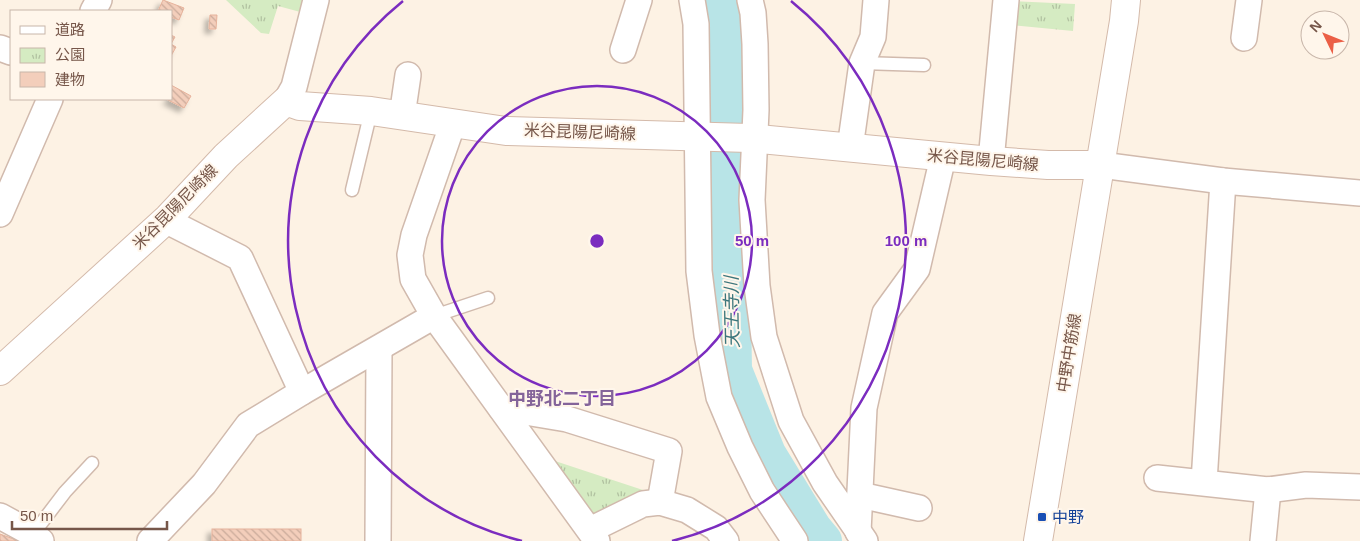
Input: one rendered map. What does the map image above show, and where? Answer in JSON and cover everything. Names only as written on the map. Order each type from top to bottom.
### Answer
[{"type":"main road","points":[[1101,166],[1126,0]]},
{"type":"main road","name":"米谷昆陽尼崎線","points":[[0,371],[168,218],[226,156],[286,101],[300,106],[371,111],[506,131],[752,138],[991,161],[1101,166]]},
{"type":"main road","name":"中野中筋線","points":[[1038,541],[1101,166]]},
{"type":"street","points":[[286,101],[294,87],[316,0]]},
{"type":"street","points":[[623,50],[639,0]]},
{"type":"street","points":[[692,0],[696,24],[702,136],[699,270],[707,335],[719,397],[740,447],[762,491],[795,541]]},
{"type":"street","points":[[750,0],[753,13],[754,44],[752,200],[757,286],[764,337],[791,421],[825,483],[862,536]]},
{"type":"street","points":[[850,148],[862,63],[873,36],[876,0]]},
{"type":"street","points":[[991,161],[1006,0]]},
{"type":"street","points":[[1244,38],[1249,0]]},
{"type":"street","points":[[402,116],[408,75]]},
{"type":"street","points":[[0,213],[50,100]]},
{"type":"street","points":[[453,123],[414,236],[410,255],[413,279],[434,316],[594,536],[643,504],[660,502],[687,510],[716,528],[726,541]]},
{"type":"street","points":[[862,536],[860,495],[864,408],[886,313],[917,268],[943,156]]},
{"type":"street","points":[[1101,166],[1223,181],[1360,194]]},
{"type":"street","points":[[1204,482],[1223,181]]},
{"type":"street","points":[[168,218],[173,224],[240,258],[302,392]]},
{"type":"street","points":[[150,541],[204,484],[248,425],[434,316]]},
{"type":"street","points":[[378,541],[379,349]]},
{"type":"street","points":[[501,408],[566,419],[669,451],[660,502]]},
{"type":"street","points":[[1157,478],[1268,490],[1306,485],[1360,487]]},
{"type":"street","points":[[1263,541],[1268,490]]},
{"type":"street","points":[[860,495],[918,508]]},
{"type":"street","points":[[0,516],[37,537]]},
{"type":"lane","points":[[862,63],[924,66]]},
{"type":"lane","points":[[352,190],[371,111]]},
{"type":"lane","points":[[434,316],[488,298]]},
{"type":"lane","points":[[37,537],[65,492],[92,463]]},
{"type":"green space","points":[[226,0],[307,0],[304,13],[278,6],[269,34],[261,33]]},
{"type":"green space","points":[[1013,1],[1075,4],[1073,31],[1011,25]]},
{"type":"green space","points":[[549,459],[652,493],[591,517]]},
{"type":"building","points":[[163,0],[184,8],[179,20],[172,17],[172,10],[158,10]]},
{"type":"building","points":[[210,15],[217,15],[216,29],[209,29]]},
{"type":"building","points":[[172,45],[176,47],[172,54]]},
{"type":"building","points":[[172,86],[191,96],[184,108],[168,100],[172,100]]},
{"type":"building","points":[[212,529],[301,529],[301,541],[212,541]]},
{"type":"building","points":[[0,534],[19,541],[0,541]]},
{"type":"waterway","name":"天王寺川","points":[[723,0],[728,52],[733,370],[767,454],[813,529],[823,541]]},
{"type":"place","name":"中野","points":[[1042,517]]},
{"type":"district","name":"中野北二丁目","points":[[562,399]]}]
